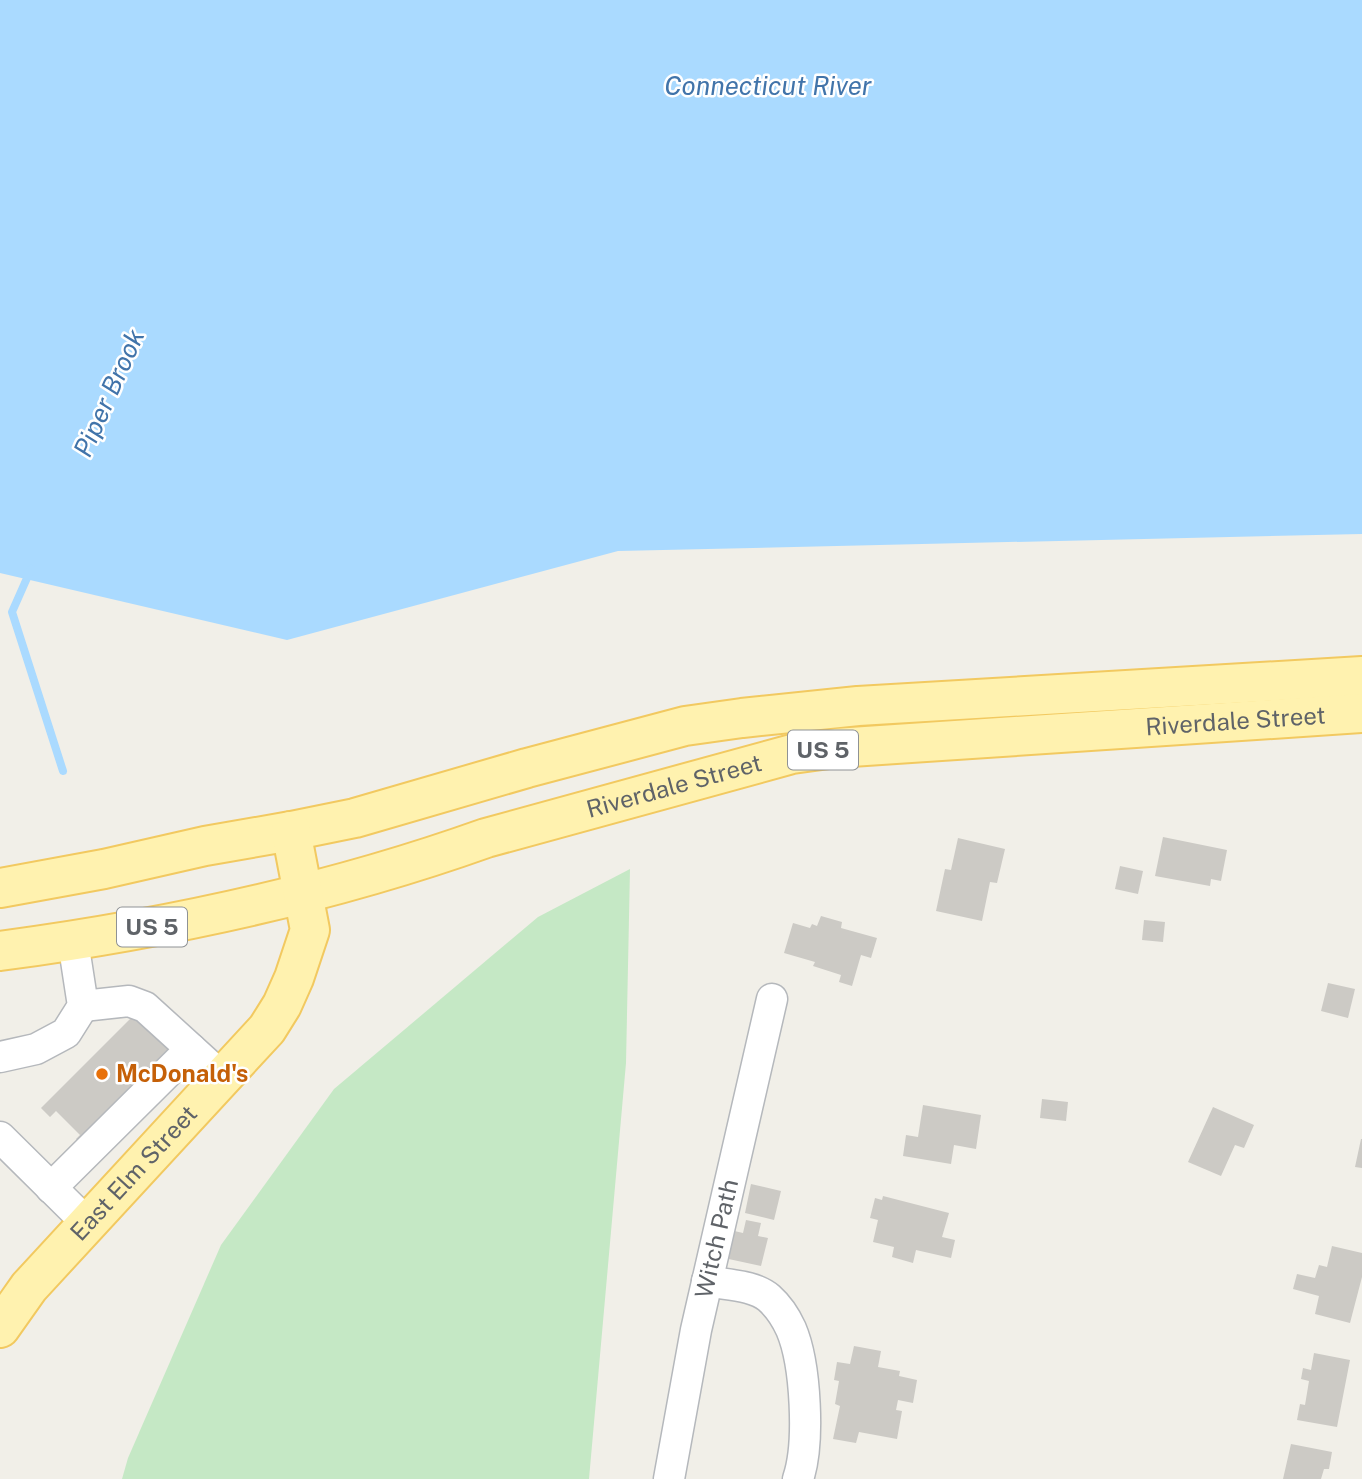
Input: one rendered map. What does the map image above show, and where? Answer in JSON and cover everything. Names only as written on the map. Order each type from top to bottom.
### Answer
[{"type":"main road","name":"Riverdale Street","points":[[0,888],[377,812],[685,726],[911,702],[1362,676]]},
{"type":"main road","name":"Riverdale Street","points":[[0,951],[174,923],[303,894],[437,856],[486,838],[792,754],[836,748],[1362,713]]},
{"type":"main road","name":"East Elm Street","points":[[0,1312],[29,1287],[88,1224],[267,1029],[282,1005],[310,930],[291,831]]},
{"type":"main road","name":"East Elm Street","points":[[0,1328],[29,1287]]},
{"type":"street","points":[[0,1057],[36,1049],[66,1033],[83,1006],[73,941]]},
{"type":"street","name":"Witch Path","points":[[669,1479],[696,1330],[772,999]]},
{"type":"street","points":[[83,1006],[129,1001],[145,1007],[222,1077]]},
{"type":"street","points":[[51,1188],[191,1049]]},
{"type":"street","points":[[0,1136],[88,1224]]},
{"type":"street","points":[[707,1281],[755,1290],[769,1298],[785,1317],[792,1331],[803,1382],[806,1438],[798,1479]]},
{"type":"green space","points":[[630,869],[626,1063],[589,1479],[122,1479],[128,1458],[221,1245],[334,1089],[538,917]]},
{"type":"water","name":"Connecticut River","points":[[0,0],[1362,0],[1362,534],[618,551],[287,640],[0,573]]},
{"type":"building","points":[[1163,837],[1227,850],[1221,881],[1211,879],[1210,886],[1155,876]]},
{"type":"building","points":[[958,838],[1005,849],[997,883],[990,882],[982,921],[936,911],[945,869],[951,870]]},
{"type":"building","points":[[1120,866],[1143,871],[1138,894],[1115,889]]},
{"type":"building","points":[[821,916],[842,922],[841,928],[877,938],[871,958],[861,955],[852,986],[839,982],[841,975],[813,966],[815,962],[784,953],[793,923],[810,928],[812,924],[817,926]]},
{"type":"building","points":[[1144,920],[1165,922],[1163,942],[1142,940]]},
{"type":"building","points":[[1328,983],[1355,989],[1348,1018],[1321,1011]]},
{"type":"building","points":[[135,1014],[174,1053],[84,1146],[76,1139],[80,1135],[56,1111],[50,1117],[41,1108]]},
{"type":"building","points":[[1042,1099],[1068,1102],[1066,1121],[1040,1118]]},
{"type":"building","points":[[923,1105],[981,1115],[976,1149],[954,1145],[951,1164],[903,1156],[906,1135],[918,1137]]},
{"type":"building","points":[[1213,1107],[1254,1125],[1244,1148],[1235,1145],[1221,1176],[1188,1162]]},
{"type":"building","points":[[1362,1139],[1362,1168],[1355,1167]]},
{"type":"building","points":[[751,1184],[781,1191],[774,1220],[745,1213]]},
{"type":"building","points":[[883,1196],[949,1213],[942,1237],[955,1240],[951,1258],[916,1250],[913,1263],[892,1257],[894,1247],[873,1242],[878,1220],[870,1218],[875,1198],[882,1200]]},
{"type":"building","points":[[746,1220],[761,1223],[758,1236],[768,1238],[761,1266],[724,1258],[730,1230],[743,1233]]},
{"type":"building","points":[[1332,1246],[1362,1253],[1362,1277],[1350,1323],[1315,1314],[1319,1296],[1293,1289],[1297,1274],[1315,1278],[1319,1265],[1327,1267]]},
{"type":"building","points":[[854,1346],[881,1351],[878,1367],[900,1371],[899,1376],[917,1380],[913,1403],[898,1400],[896,1410],[902,1411],[897,1439],[859,1432],[856,1443],[833,1439],[840,1406],[835,1404],[839,1381],[834,1380],[837,1362],[850,1364]]},
{"type":"building","points":[[1314,1353],[1350,1360],[1337,1427],[1297,1420],[1300,1404],[1305,1405],[1309,1381],[1301,1379],[1303,1368],[1311,1370]]},
{"type":"building","points":[[1291,1444],[1332,1452],[1329,1469],[1324,1469],[1321,1479],[1283,1479]]},
{"type":"waterway","name":"Piper Brook","points":[[31,569],[12,612],[63,771]]},
{"type":"place","name":"McDonald's","points":[[102,1074]]}]
